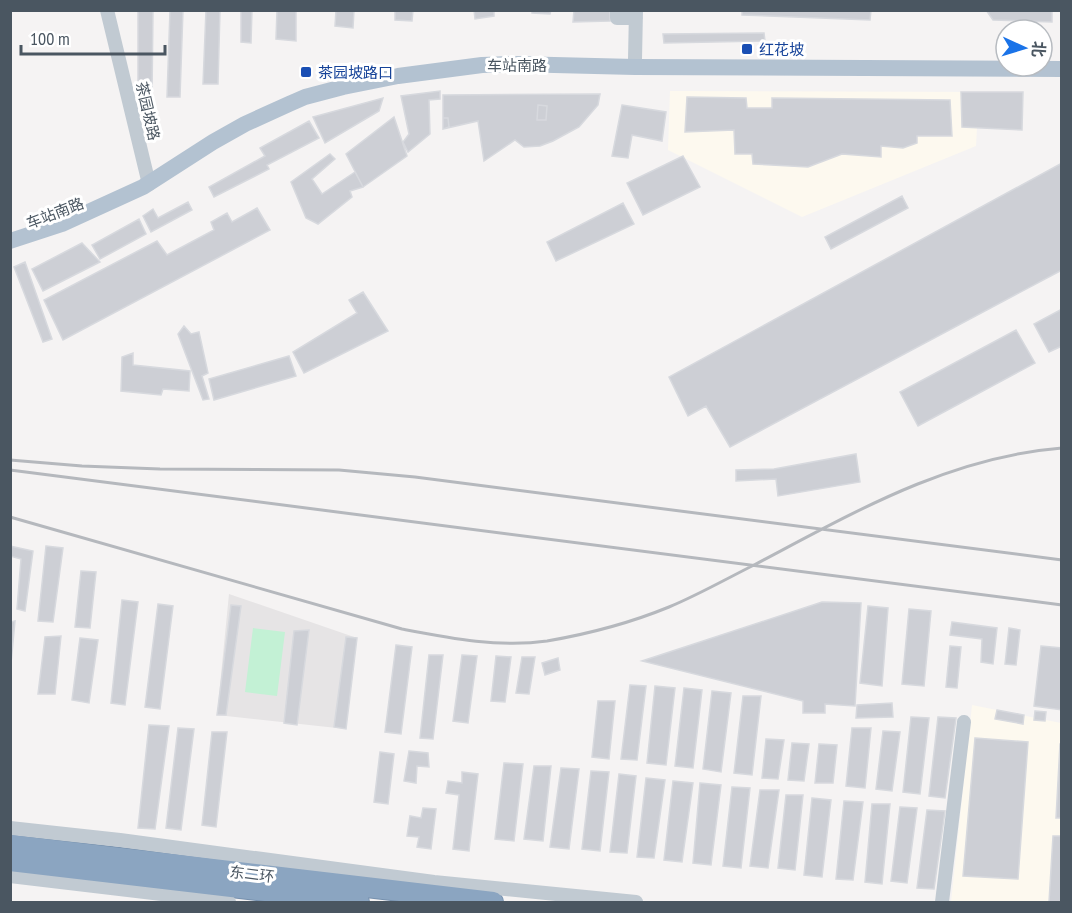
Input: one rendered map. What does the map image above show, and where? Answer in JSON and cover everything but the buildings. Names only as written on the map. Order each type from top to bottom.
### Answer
[{"type":"highway","name":"东二环","points":[[10,845],[493,903]]},
{"type":"highway","name":"东二环","points":[[10,861],[359,903]]},
{"type":"main road","name":"车站南路","points":[[10,230],[148,179],[241,115],[303,89],[394,68],[483,57],[994,61]]},
{"type":"main road","name":"车站南路","points":[[10,241],[62,224],[245,124],[289,104],[343,87],[398,75],[482,65],[514,64],[635,68],[1062,69]]},
{"type":"street","name":"茶园坡路","points":[[107,10],[148,179]]},
{"type":"street","points":[[617,10],[617,18],[636,14],[635,59]]},
{"type":"street","points":[[942,903],[964,722]]},
{"type":"street","points":[[10,828],[120,840],[567,899],[636,903]]},
{"type":"street","points":[[10,876],[229,903]]},
{"type":"shaded area","points":[[670,91],[979,92],[976,146],[802,217],[668,150]]},
{"type":"shaded area","points":[[229,594],[357,638],[346,729],[217,715]]},
{"type":"shaded area","points":[[972,705],[1061,723],[1061,902],[951,902]]},
{"type":"green space","points":[[253,628],[285,632],[277,696],[245,692]]},
{"type":"railway","points":[[10,517],[402,629],[492,643],[529,643],[593,631],[669,607],[902,490],[941,475],[1020,453],[1062,448]]},
{"type":"railway","points":[[10,460],[160,469],[339,470],[415,477],[1062,560]]},
{"type":"railway","points":[[10,470],[1062,605]]},
{"type":"place","name":"红花坡","points":[[747,49]]},
{"type":"place","name":"茶园坡路口","points":[[306,72]]}]
